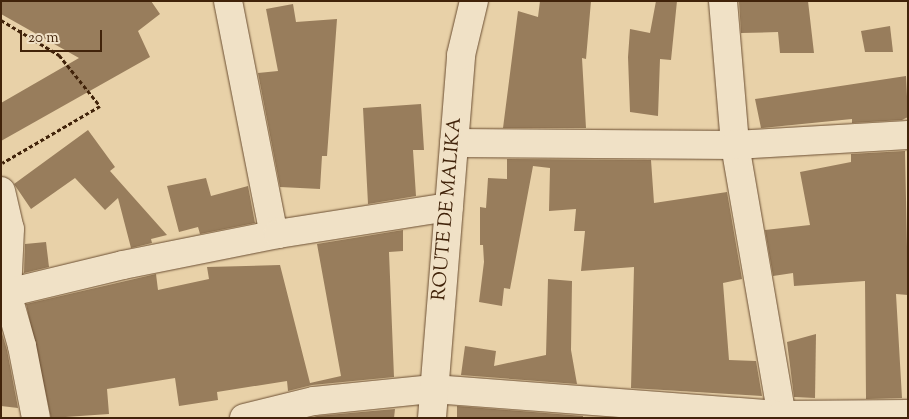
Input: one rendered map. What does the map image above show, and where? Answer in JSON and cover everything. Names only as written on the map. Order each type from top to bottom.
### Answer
[{"type":"street","points":[[228,1],[273,231],[278,234]]},
{"type":"street","name":"ROUTE DE MALIKA","points":[[432,418],[461,55],[474,1]]},
{"type":"street","points":[[723,1],[735,145],[781,416]]},
{"type":"street","points":[[454,143],[735,145],[908,135]]},
{"type":"street","points":[[1,191],[10,229],[7,293],[22,346],[36,418]]},
{"type":"street","points":[[7,293],[123,264],[278,234],[450,207]]},
{"type":"street","points":[[244,418],[314,402],[433,389],[781,416],[908,414]]},
{"type":"path","points":[[1,20],[59,55],[100,106],[1,164]]},
{"type":"building","points":[[1,1],[151,1],[160,14],[138,31],[150,57],[1,141],[1,103],[79,58],[1,14]]},
{"type":"building","points":[[540,1],[591,1],[586,59],[582,58],[586,128],[503,128],[518,11],[538,17]]},
{"type":"building","points":[[656,1],[677,1],[671,60],[660,59],[658,116],[630,112],[628,57],[630,29],[650,33]]},
{"type":"building","points":[[739,1],[808,1],[814,53],[780,53],[778,32],[741,33]]},
{"type":"building","points":[[293,4],[296,22],[337,19],[327,156],[322,156],[320,189],[280,187],[258,73],[278,71],[266,9]]},
{"type":"building","points":[[890,26],[893,52],[865,52],[861,31]]},
{"type":"building","points":[[906,76],[908,117],[902,120],[852,123],[852,119],[761,128],[755,99]]},
{"type":"building","points":[[421,104],[424,150],[413,150],[416,196],[368,204],[363,108]]},
{"type":"building","points":[[88,130],[115,167],[110,171],[167,235],[151,239],[152,243],[131,248],[118,198],[105,210],[75,178],[31,209],[14,184]]},
{"type":"building","points":[[905,151],[908,295],[896,294],[902,398],[866,399],[865,281],[794,286],[793,273],[773,276],[765,230],[810,225],[800,172],[851,162],[851,154]]},
{"type":"building","points":[[507,159],[651,160],[654,203],[727,192],[742,279],[723,283],[729,360],[756,361],[762,396],[631,388],[634,267],[581,271],[585,231],[574,231],[576,209],[549,211],[550,168],[533,166],[510,289],[504,288],[502,306],[479,302],[484,262],[483,245],[480,245],[480,207],[486,208],[488,178],[507,179]]},
{"type":"building","points":[[206,178],[211,196],[248,186],[255,223],[200,234],[198,227],[179,232],[167,186]]},
{"type":"building","points":[[403,230],[403,251],[389,252],[394,377],[312,385],[288,391],[287,381],[217,392],[218,400],[179,406],[175,378],[107,389],[109,414],[51,418],[26,304],[156,274],[158,290],[209,279],[207,267],[280,265],[310,383],[341,376],[317,244]]},
{"type":"building","points":[[46,242],[49,267],[24,273],[25,244]]},
{"type":"building","points":[[548,279],[572,281],[571,350],[577,384],[461,375],[465,346],[496,351],[494,366],[546,355]]},
{"type":"building","points":[[1,330],[7,350],[18,408],[1,406]]},
{"type":"building","points":[[816,334],[815,398],[794,397],[787,342]]},
{"type":"building","points":[[457,406],[583,416],[583,418],[457,418]]},
{"type":"building","points":[[395,409],[394,418],[311,418],[317,416]]}]
